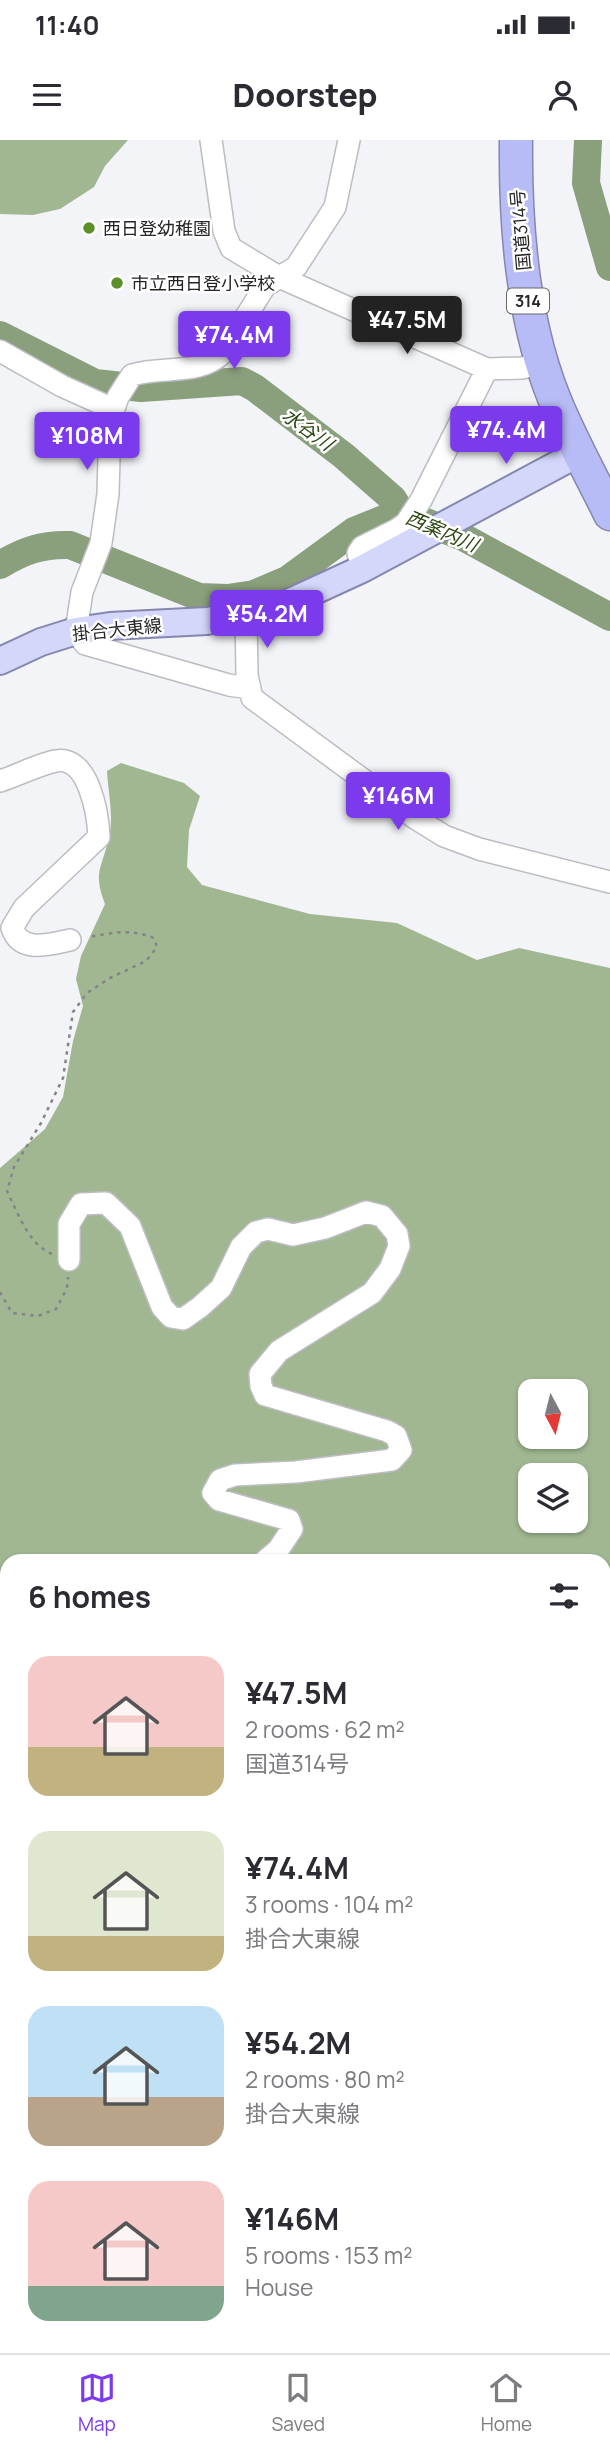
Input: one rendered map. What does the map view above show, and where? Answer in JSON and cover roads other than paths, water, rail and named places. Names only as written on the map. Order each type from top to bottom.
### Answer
[{"type":"highway","name":"国道314号","points":[[516,140],[516,183],[522,258],[531,319],[553,396],[610,514]]},
{"type":"main road","name":"掛合大東線","points":[[0,661],[41,642],[76,631],[110,626],[207,621],[275,609],[362,569],[417,521],[456,520],[579,453]]},
{"type":"street","points":[[211,140],[224,231],[231,248],[279,277],[487,369],[522,368],[543,363]]},
{"type":"street","points":[[249,688],[216,682],[85,644],[76,631],[82,592],[101,543],[108,494],[110,420],[119,396],[132,375],[198,368],[216,360],[224,352],[265,286],[296,267],[335,207],[349,140]]},
{"type":"street","points":[[0,351],[62,386],[119,396]]},
{"type":"street","points":[[417,521],[487,369]]},
{"type":"street","points":[[246,615],[249,688],[252,698],[415,818],[444,836],[480,849],[610,882]]},
{"type":"street","points":[[0,781],[58,760],[73,763],[84,774],[98,816],[99,837],[24,908],[12,928],[16,938],[25,945],[70,940]]},
{"type":"street","points":[[69,1260],[69,1224],[81,1204],[106,1203],[130,1226],[162,1307],[172,1317],[183,1319],[221,1288],[241,1247],[256,1232],[268,1229],[293,1235],[325,1228],[366,1212],[382,1216],[397,1234],[399,1246],[390,1269],[372,1293],[279,1351],[260,1374],[265,1395],[387,1431],[396,1436],[401,1450],[392,1460],[296,1472],[235,1475],[220,1480],[213,1493],[219,1500],[289,1520],[292,1529],[273,1554]]},
{"type":"waterway","points":[[588,140],[586,183],[610,267]]},
{"type":"waterway","name":"水谷川","points":[[0,335],[95,383],[141,388],[242,381],[344,456],[393,499],[401,512]]},
{"type":"waterway","name":"西案内川","points":[[0,565],[33,549],[70,545],[199,597],[228,598],[254,594],[287,580],[354,531],[401,512],[463,537],[610,617]]},
{"type":"place","name":"西日登幼稚園","points":[[89,228]]},
{"type":"place","name":"市立西日登小学校","points":[[117,283]]}]
